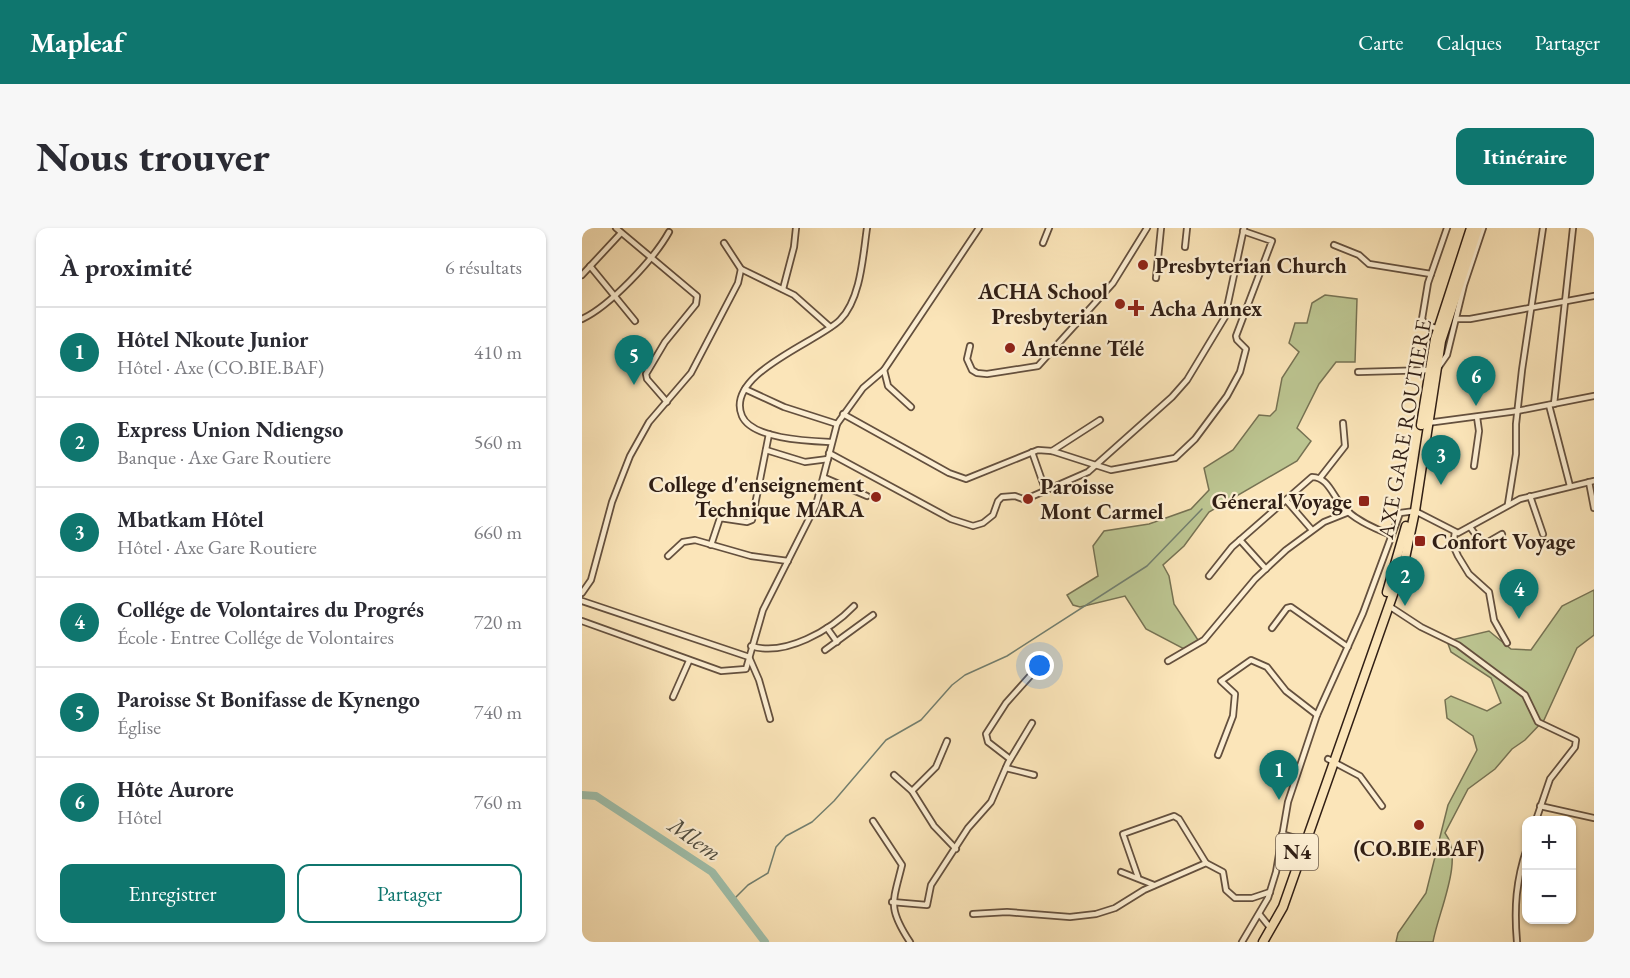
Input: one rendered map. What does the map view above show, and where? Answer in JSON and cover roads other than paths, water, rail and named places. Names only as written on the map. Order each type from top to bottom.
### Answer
[{"type":"highway","name":"AXE GARE ROUTIERE","points":[[1385,603],[1393,583],[1412,511],[1424,423],[1441,329],[1471,234],[1478,228]]},
{"type":"highway","name":"N4","points":[[1263,942],[1283,907],[1385,603]]},
{"type":"highway","name":"N4","points":[[1257,942],[1268,925],[1304,841]]},
{"type":"street","points":[[616,228],[697,298],[696,304],[665,342],[646,374],[647,379],[667,402]]},
{"type":"street","points":[[783,289],[794,248],[796,228]]},
{"type":"street","points":[[831,442],[769,434],[753,429],[745,422],[739,402],[745,389],[758,374],[841,320],[852,301],[867,228]]},
{"type":"street","points":[[582,621],[721,671],[746,669],[751,646],[769,595],[816,505],[825,478],[831,442],[837,424],[869,381],[884,370],[979,228]]},
{"type":"street","points":[[1043,243],[1049,228]]},
{"type":"street","points":[[970,346],[967,359],[969,366],[977,373],[987,374],[1038,366],[1113,283],[1147,228]]},
{"type":"street","points":[[1156,278],[1161,228]]},
{"type":"street","points":[[1185,247],[1187,228]]},
{"type":"street","points":[[1441,329],[1426,325],[1423,320],[1431,274],[1447,228]]},
{"type":"street","points":[[1358,372],[1433,370],[1446,355],[1483,228]]},
{"type":"street","points":[[1508,505],[1516,454],[1517,411],[1543,228]]},
{"type":"street","points":[[1570,486],[1551,405],[1566,301],[1573,228]]},
{"type":"street","points":[[829,453],[961,524],[973,526],[983,523],[993,515],[1000,499],[1015,496],[1023,499],[1088,472],[1094,466],[1166,403],[1187,380],[1225,317],[1244,230],[1271,239],[1272,243],[1236,336],[1246,349],[1246,355],[1235,383],[1195,439],[1175,458],[1121,470],[1111,470],[1094,466],[1052,451],[1038,450],[971,478],[961,478],[843,414]]},
{"type":"street","points":[[582,320],[615,294],[651,259],[669,232]]},
{"type":"street","points":[[582,274],[621,233]]},
{"type":"street","points":[[724,243],[741,269],[783,289],[806,304],[830,327]]},
{"type":"street","points":[[1335,245],[1373,265],[1431,274]]},
{"type":"street","points":[[590,266],[635,321]]},
{"type":"street","points":[[582,592],[591,580],[612,502],[630,456],[649,422],[691,373],[738,282],[741,269]]},
{"type":"street","points":[[1456,319],[1470,319],[1594,296]]},
{"type":"street","points":[[884,370],[888,386],[911,406]]},
{"type":"street","points":[[745,389],[805,415],[837,424]]},
{"type":"street","points":[[1424,423],[1517,411],[1594,396]]},
{"type":"street","points":[[1474,466],[1479,431],[1477,417]]},
{"type":"street","points":[[1052,451],[1100,420]]},
{"type":"street","points":[[1209,576],[1240,540],[1309,479],[1320,478],[1345,446],[1343,423]]},
{"type":"street","points":[[711,545],[720,518],[747,522],[752,520],[769,434]]},
{"type":"street","points":[[766,450],[805,462],[828,459]]},
{"type":"street","points":[[1032,452],[1045,489]]},
{"type":"street","points":[[825,478],[867,496]]},
{"type":"street","points":[[1320,478],[1349,513],[1391,535]]},
{"type":"street","points":[[1242,942],[1260,915],[1270,892],[1287,802],[1317,715],[1348,647],[1400,513],[1412,511],[1455,532],[1470,527],[1508,505],[1530,496],[1591,482],[1594,508]]},
{"type":"street","points":[[1530,496],[1543,534]]},
{"type":"street","points":[[1286,500],[1312,530]]},
{"type":"street","points":[[1168,661],[1201,642],[1266,569],[1312,530],[1332,518],[1349,513]]},
{"type":"street","points":[[1470,527],[1483,545],[1502,534]]},
{"type":"street","points":[[1455,532],[1453,545],[1458,556],[1469,574],[1490,592],[1494,620],[1507,643]]},
{"type":"street","points":[[668,556],[689,540],[788,561]]},
{"type":"street","points":[[1240,540],[1266,569]]},
{"type":"street","points":[[582,601],[749,657],[759,680],[770,719]]},
{"type":"street","points":[[1385,603],[1421,627],[1458,645],[1525,695],[1538,722],[1576,740],[1575,747],[1550,779],[1537,816]]},
{"type":"street","points":[[751,646],[760,649],[791,645],[827,628],[854,606]]},
{"type":"street","points":[[1272,628],[1287,608],[1291,607],[1348,647]]},
{"type":"street","points":[[825,650],[873,615]]},
{"type":"street","points":[[827,628],[837,642]]},
{"type":"street","points":[[1218,755],[1233,716],[1234,694],[1221,681],[1251,660],[1267,667],[1286,692],[1317,715]]},
{"type":"street","points":[[673,698],[689,661]]},
{"type":"street","points":[[1010,759],[988,742],[986,734],[1006,703],[1031,675]]},
{"type":"street","points":[[892,902],[927,905],[931,885],[968,828],[991,802],[1010,759],[1032,723]]},
{"type":"street","points":[[912,791],[936,767],[948,741]]},
{"type":"street","points":[[1331,760],[1364,779],[1382,806]]},
{"type":"street","points":[[1006,768],[1034,775]]},
{"type":"street","points":[[894,775],[912,791],[934,826],[956,849]]},
{"type":"street","points":[[1540,806],[1594,818]]},
{"type":"street","points":[[1138,878],[1123,834],[1164,817],[1174,816],[1179,819],[1206,863],[1222,872],[1226,890],[1235,898],[1252,898],[1270,892]]},
{"type":"street","points":[[873,821],[902,865],[892,902],[897,920],[910,942]]},
{"type":"street","points":[[1282,834],[1304,841]]},
{"type":"street","points":[[973,914],[1007,912],[1070,917],[1096,914],[1115,908],[1155,885],[1206,863]]},
{"type":"street","points":[[1517,942],[1515,901],[1522,863]]},
{"type":"street","points":[[1120,873],[1155,885]]},
{"type":"street","points":[[1260,915],[1268,925]]},
{"type":"waterway","points":[[733,900],[748,885],[768,873],[776,847],[786,836],[812,822],[834,801],[886,740],[921,720],[952,685],[965,675],[1007,656],[1147,566],[1202,509]]},
{"type":"waterway","name":"Mlem","points":[[582,795],[596,796],[712,872],[765,942]]},
{"type":"place","name":"Presbyterian Church","points":[[1143,265]]},
{"type":"place","name":"ACHA School Presbyterian","points":[[1120,304]]},
{"type":"place","name":"Acha Annex","points":[[1136,308]]},
{"type":"place","name":"Antenne Télé","points":[[1010,348]]},
{"type":"place","name":"Paroisse St Bonifasse de Kynengo","points":[[634,385]]},
{"type":"place","name":"Hôte Aurore","points":[[1476,406]]},
{"type":"place","name":"Mbatkam Hôtel","points":[[1441,485]]},
{"type":"place","name":"College d'enseignement Technique MARA","points":[[876,497]]},
{"type":"place","name":"Paroisse Mont Carmel","points":[[1028,499]]},
{"type":"place","name":"Géneral Voyage","points":[[1364,501]]},
{"type":"place","name":"Confort Voyage","points":[[1420,541]]},
{"type":"place","name":"Express Union Ndiengso","points":[[1405,606]]},
{"type":"place","name":"Collége de Volontaires du Progrés","points":[[1519,619]]},
{"type":"place","name":"Hôtel Nkoute Junior","points":[[1279,800]]},
{"type":"place","name":"(CO.BIE.BAF)","points":[[1419,825]]}]
